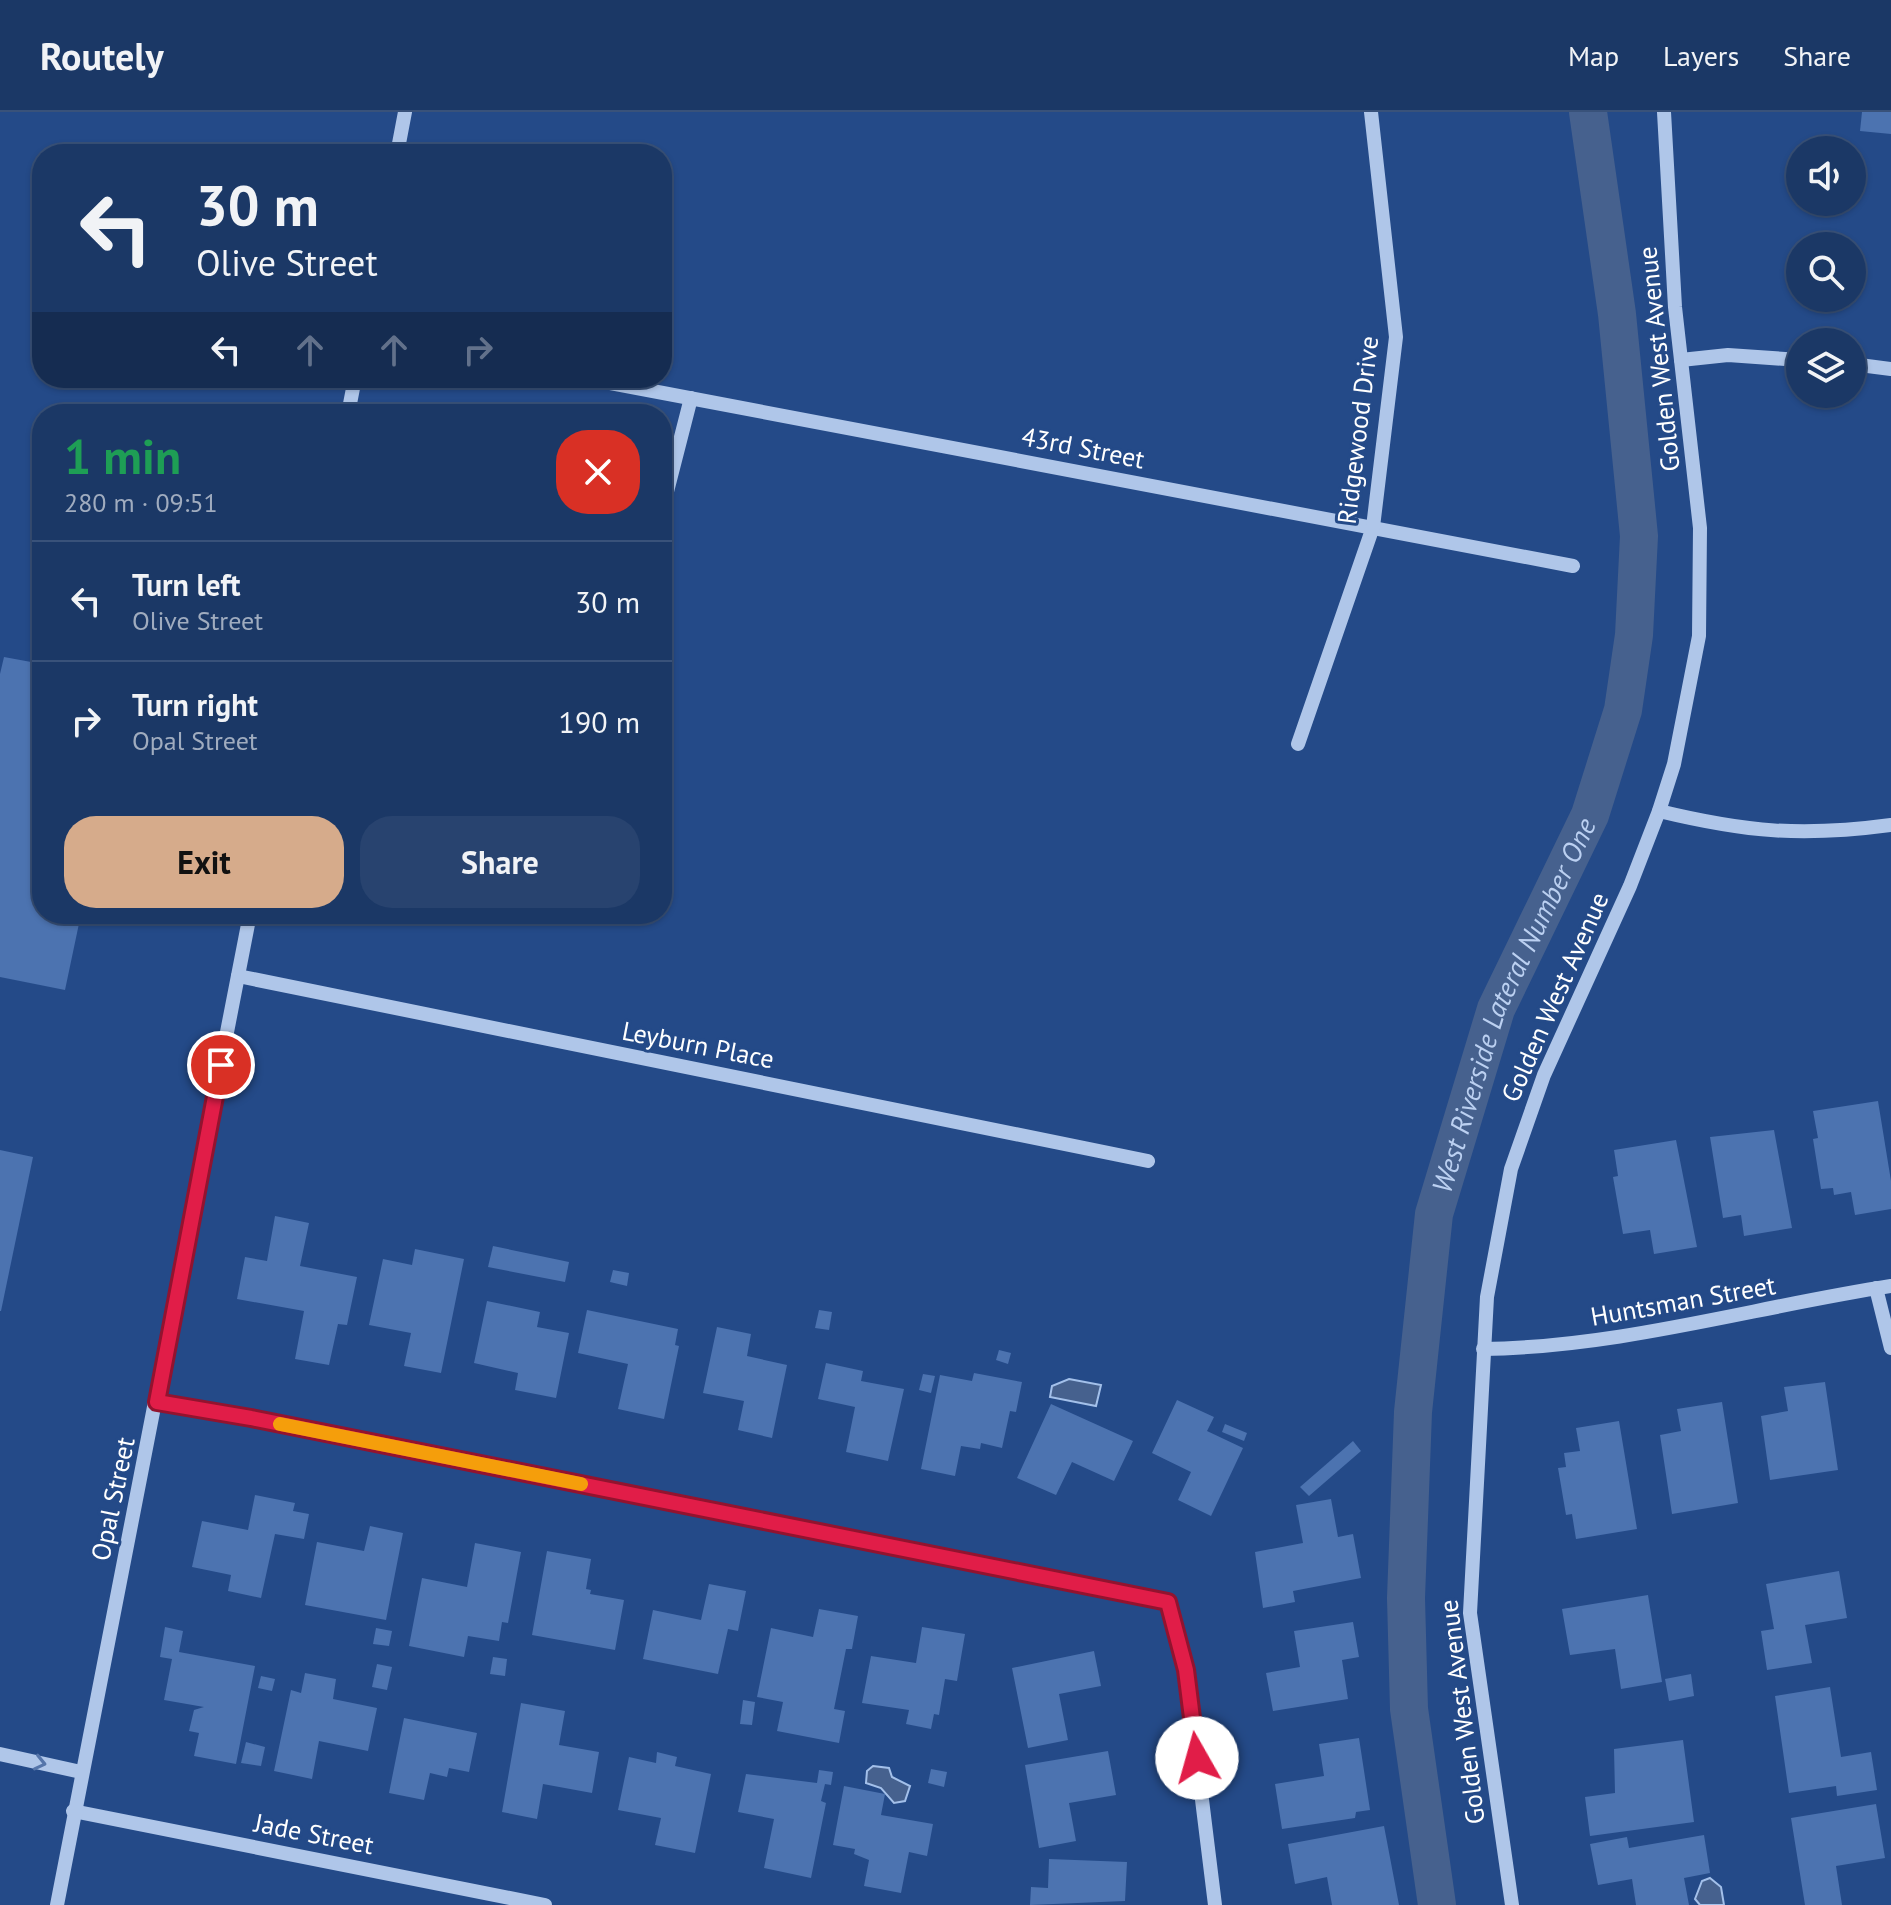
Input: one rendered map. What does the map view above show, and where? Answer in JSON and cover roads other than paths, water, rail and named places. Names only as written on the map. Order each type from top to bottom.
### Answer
[{"type":"street","points":[[399,144],[405,112]]},
{"type":"street","name":"Ridgewood Drive","points":[[1298,744],[1373,527],[1396,337],[1371,112]]},
{"type":"street","name":"Golden West Avenue","points":[[1512,1905],[1470,1613],[1483,1349],[1495,1242],[1511,1169],[1544,1075],[1630,886],[1659,811],[1674,764],[1699,636],[1700,528],[1681,360],[1664,112]]},
{"type":"street","points":[[1681,360],[1728,355],[1786,359]]},
{"type":"street","points":[[1866,366],[1891,369]]},
{"type":"street","name":"43rd Street","points":[[638,388],[1573,566]]},
{"type":"street","points":[[672,472],[691,398]]},
{"type":"street","points":[[1659,811],[1717,826],[1772,833],[1830,833],[1891,825]]},
{"type":"street","name":"Opal Street","points":[[57,1905],[248,924]]},
{"type":"street","name":"Leyburn Place","points":[[238,976],[1148,1161]]},
{"type":"street","points":[[1883,1287],[1891,1348]]},
{"type":"street","name":"Huntsman Street","points":[[1483,1349],[1543,1348],[1626,1338],[1883,1287]]},
{"type":"street","points":[[157,1402],[236,1415],[1168,1602],[1186,1670],[1215,1905]]},
{"type":"street","points":[[0,1754],[81,1772]]},
{"type":"street","name":"Jade Street","points":[[73,1811],[545,1905]]},
{"type":"water","points":[[1069,1379],[1101,1385],[1096,1406],[1050,1397],[1052,1386]]},
{"type":"water","points":[[873,1766],[889,1768],[892,1777],[910,1786],[905,1801],[894,1803],[881,1788],[866,1783],[867,1771]]},
{"type":"water","points":[[1710,1878],[1721,1887],[1724,1905],[1700,1905],[1695,1899],[1702,1881]]},
{"type":"waterway","name":"West Riverside Lateral Number One","points":[[1437,1905],[1409,1709],[1406,1598],[1413,1412],[1434,1214],[1496,1009],[1590,815],[1623,710],[1634,635],[1639,536],[1617,314],[1588,112]]}]
